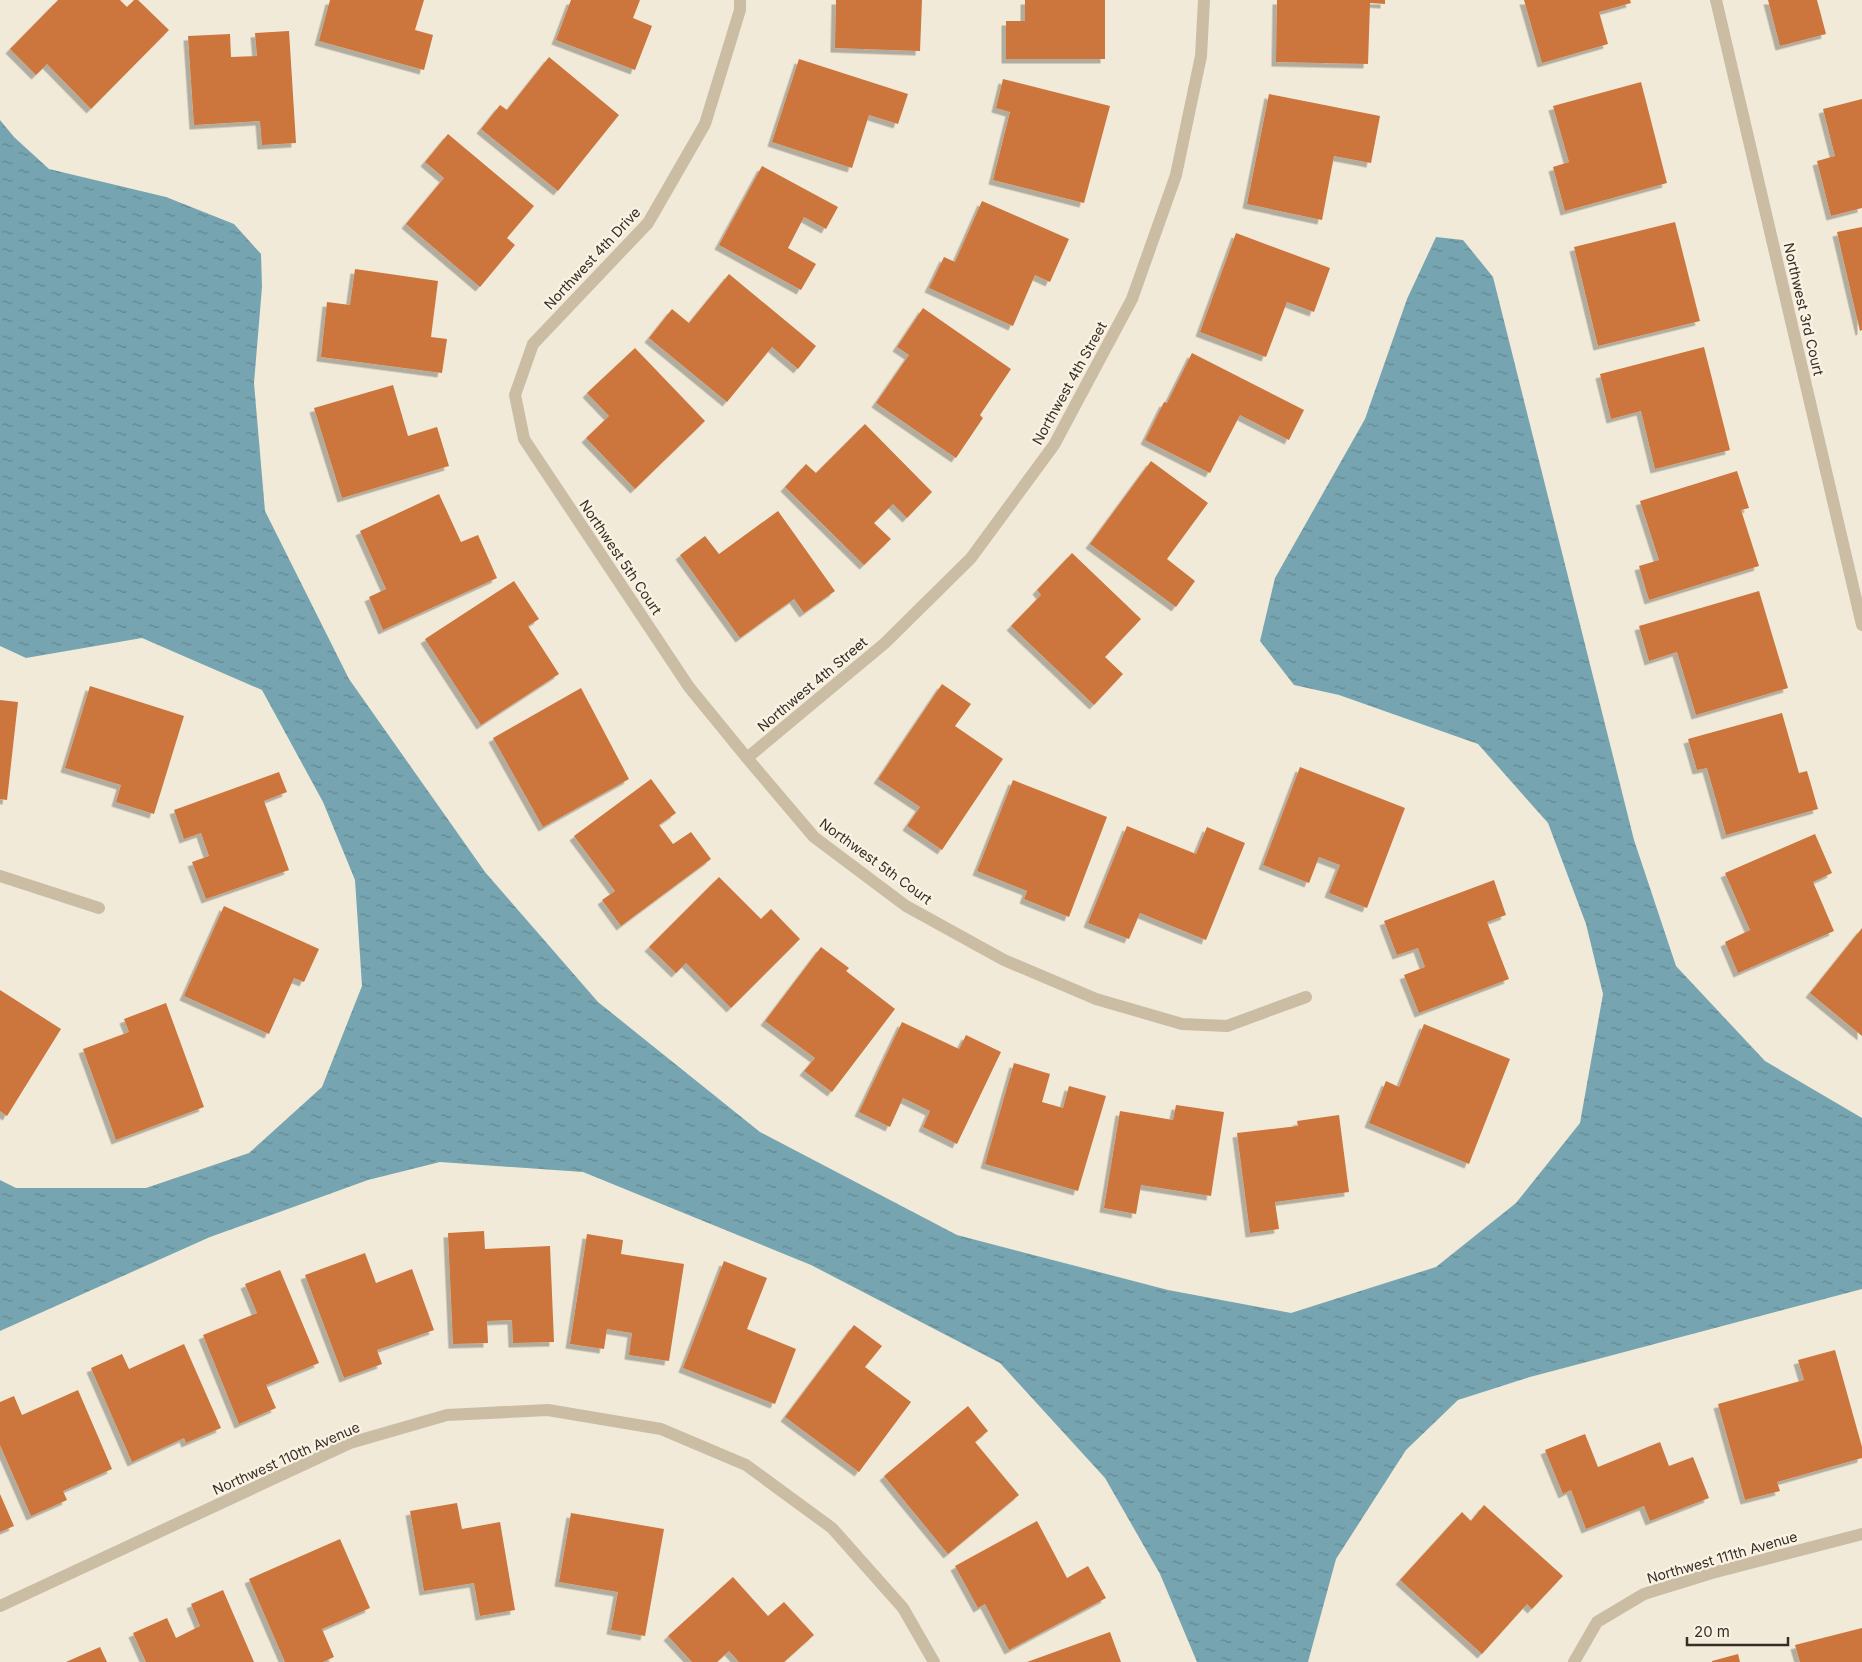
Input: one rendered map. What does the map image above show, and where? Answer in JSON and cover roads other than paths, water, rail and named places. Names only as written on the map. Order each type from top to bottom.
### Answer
[{"type":"street","name":"Northwest 4th Drive","points":[[515,395],[533,344],[648,223],[705,124],[740,10],[740,0]]},
{"type":"street","name":"Northwest 4th Street","points":[[746,758],[885,643],[971,558],[1054,445],[1132,299],[1176,175],[1201,56],[1204,0]]},
{"type":"street","name":"Northwest 3rd Court","points":[[1716,0],[1862,625]]},
{"type":"street","name":"Northwest 5th Court","points":[[515,395],[524,439],[689,687],[746,758],[814,837],[906,906],[1004,960],[1096,1000],[1182,1024],[1227,1026],[1306,997]]},
{"type":"street","points":[[0,876],[99,908]]},
{"type":"street","name":"Northwest 110th Avenue","points":[[0,1606],[350,1443],[447,1415],[548,1410],[661,1429],[746,1465],[832,1528],[903,1608],[934,1662]]},
{"type":"street","name":"Northwest 111th Avenue","points":[[1574,1662],[1597,1622],[1644,1594],[1712,1573],[1862,1534]]},
{"type":"water","points":[[0,120],[14,137],[49,169],[166,197],[234,224],[261,254],[262,287],[254,383],[265,511],[349,679],[485,872],[598,1002],[760,1132],[957,1235],[1168,1290],[1291,1313],[1436,1267],[1516,1203],[1580,1123],[1603,994],[1586,924],[1548,823],[1478,744],[1339,695],[1294,685],[1260,641],[1275,578],[1365,419],[1407,299],[1436,237],[1463,240],[1493,277],[1634,840],[1676,966],[1765,1061],[1862,1118],[1862,1289],[1530,1377],[1458,1400],[1406,1450],[1336,1559],[1308,1662],[1197,1662],[1160,1574],[1105,1478],[1000,1363],[811,1265],[583,1172],[440,1162],[368,1180],[210,1237],[0,1331],[0,1180],[16,1188],[146,1188],[249,1153],[322,1087],[362,986],[355,880],[323,802],[262,690],[142,638],[26,658],[0,646]]}]
